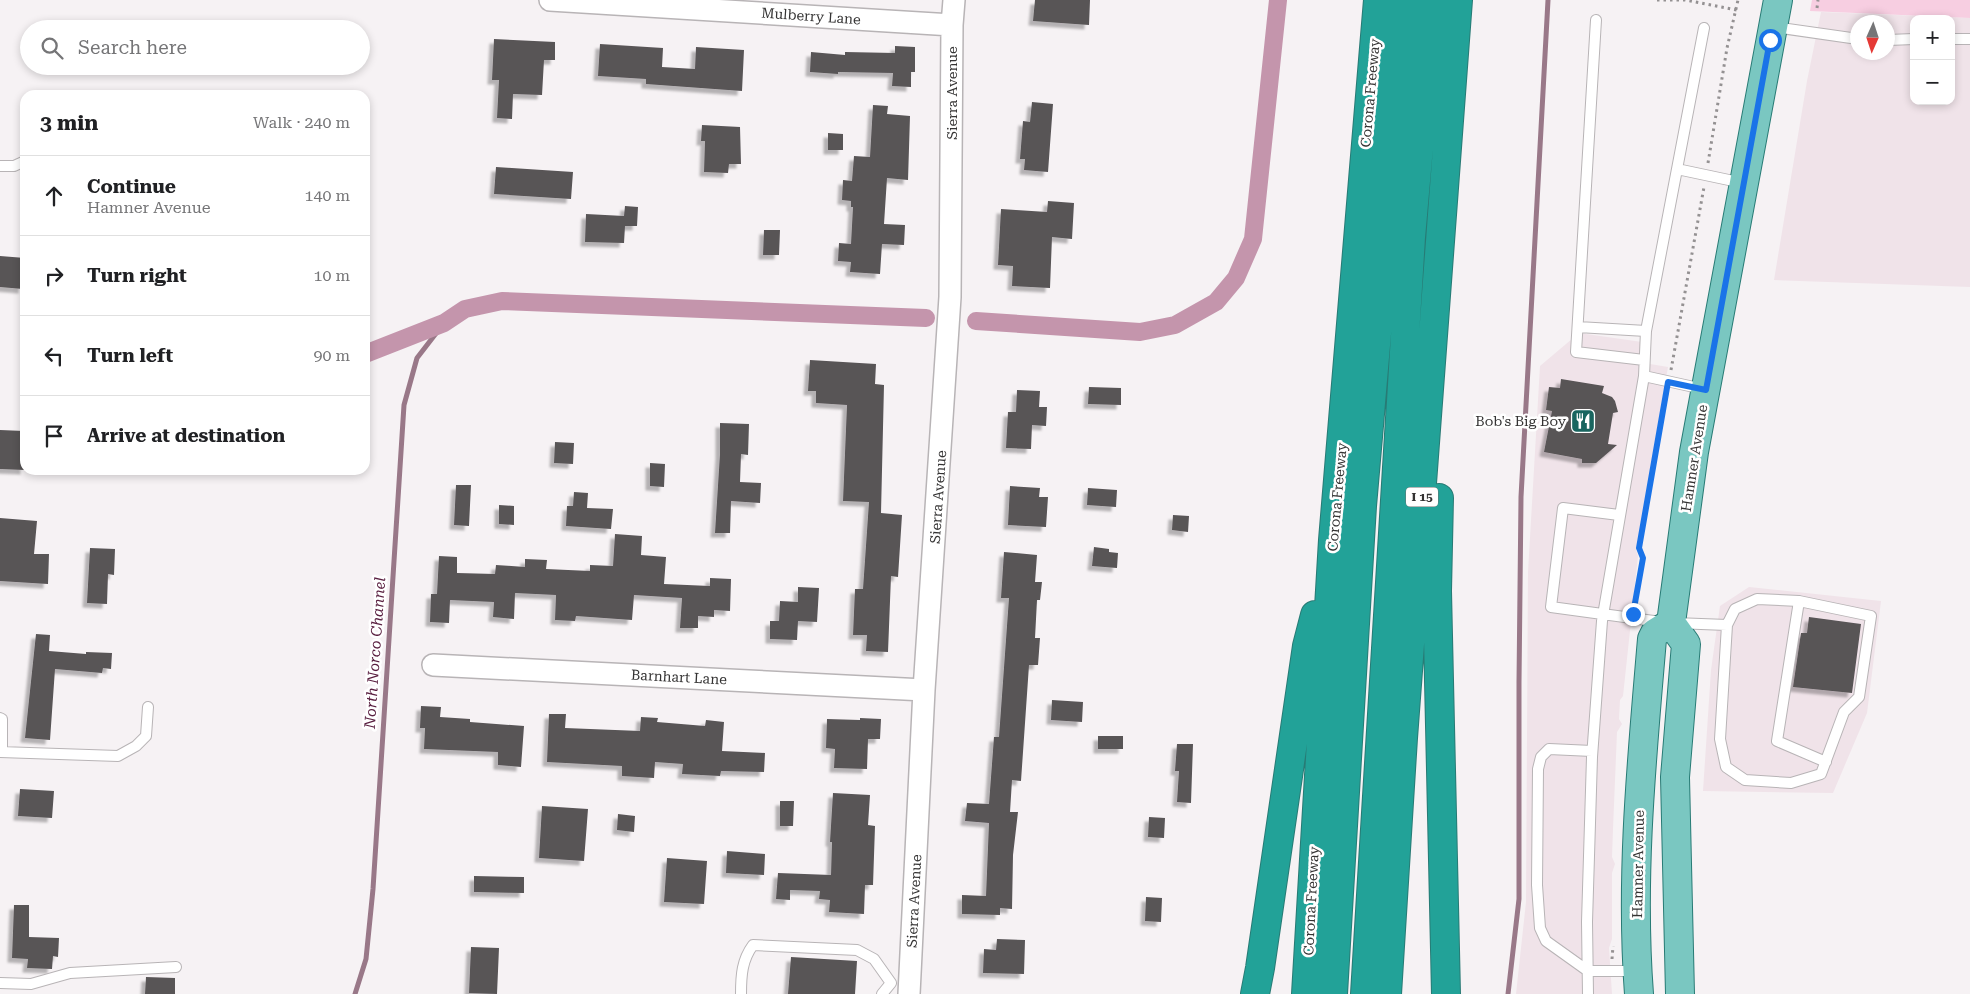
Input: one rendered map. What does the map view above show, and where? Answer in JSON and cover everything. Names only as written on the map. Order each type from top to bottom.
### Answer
[{"type":"highway","name":"Corona Freeway","points":[[1306,994],[1333,540],[1378,0]]},
{"type":"highway","points":[[1332,994],[1362,506],[1406,0]]},
{"type":"highway","points":[[1365,994],[1411,237],[1432,0]]},
{"type":"highway","name":"I 15","points":[[1388,994],[1403,738],[1442,237],[1458,0]]},
{"type":"highway","points":[[1442,237],[1438,591],[1446,994]]},
{"type":"highway","points":[[1255,994],[1307,646],[1333,540]]},
{"type":"main road","name":"Hamner Avenue","points":[[1630,979],[1637,891],[1640,777],[1652,639],[1655,633],[1670,623],[1691,471],[1778,0]]},
{"type":"main road","points":[[1670,623],[1686,644],[1675,777],[1680,994]]},
{"type":"street","name":"Mulberry Lane","points":[[550,0],[952,25]]},
{"type":"street","name":"Sierra Avenue","points":[[904,987],[948,345],[952,25],[954,0]]},
{"type":"street","name":"Barnhart Lane","points":[[433,665],[924,690]]},
{"type":"lane","points":[[1596,20],[1576,352],[1644,360]]},
{"type":"lane","points":[[1773,27],[1850,38]]},
{"type":"lane","points":[[1588,994],[1592,751],[1603,614],[1644,376],[1646,331],[1704,28]]},
{"type":"lane","points":[[1895,40],[1910,39]]},
{"type":"lane","points":[[1955,39],[1970,39]]},
{"type":"lane","points":[[0,166],[14,166],[20,163]]},
{"type":"lane","points":[[1677,169],[1744,184]]},
{"type":"lane","points":[[1578,327],[1646,331]]},
{"type":"lane","points":[[1644,376],[1706,390]]},
{"type":"lane","points":[[1619,514],[1563,508],[1551,608],[1670,623],[1727,625]]},
{"type":"lane","points":[[1757,599],[1799,601],[1871,616],[1859,697],[1844,712],[1821,774],[1791,783],[1745,780],[1726,767],[1720,739],[1727,625],[1735,609],[1757,599]]},
{"type":"lane","points":[[1799,601],[1777,741],[1826,762]]},
{"type":"lane","points":[[0,718],[2,719],[1,752],[118,756],[136,746],[146,736],[148,707]]},
{"type":"lane","points":[[1592,751],[1549,749],[1541,757],[1538,768],[1537,885],[1540,928],[1546,941],[1588,971],[1630,979]]},
{"type":"lane","points":[[741,994],[742,969],[746,954],[753,945],[857,950],[874,959],[904,987],[882,994]]},
{"type":"lane","points":[[0,983],[31,984],[70,973],[176,966]]},
{"type":"path","points":[[1657,0],[1692,0],[1737,10]]},
{"type":"path","points":[[1633,619],[1643,558],[1639,548],[1727,48],[1738,0]]},
{"type":"path","points":[[1817,8],[1818,0]]},
{"type":"path","points":[[1615,942],[1612,950],[1630,979]]},
{"type":"shaded area","points":[[1812,0],[1970,0],[1970,18],[1955,17],[1955,15],[1910,15],[1810,11]]},
{"type":"shaded area","points":[[1821,12],[1910,16],[1910,105],[1955,105],[1955,17],[1970,18],[1970,287],[1774,280],[1807,81]]},
{"type":"shaded area","points":[[1579,333],[1649,343],[1650,364],[1668,367],[1636,550],[1638,556],[1623,696],[1620,700],[1619,719],[1622,724],[1617,732],[1612,857],[1615,864],[1612,873],[1612,939],[1609,948],[1612,994],[1516,994],[1526,902],[1528,572],[1540,366]]},
{"type":"shaded area","points":[[1749,587],[1881,601],[1867,713],[1833,793],[1703,791],[1711,670],[1720,606]]},
{"type":"building","points":[[1035,0],[1090,0],[1089,25],[1033,21]]},
{"type":"building","points":[[494,39],[555,42],[555,60],[544,60],[542,95],[513,94],[512,119],[497,118],[499,80],[492,80]]},
{"type":"building","points":[[600,44],[663,48],[662,67],[695,69],[696,47],[744,50],[742,91],[646,84],[646,79],[598,76]]},
{"type":"building","points":[[895,46],[915,47],[915,72],[911,72],[911,87],[892,86],[893,73],[838,72],[838,74],[810,72],[811,52],[845,55],[845,52],[895,53]]},
{"type":"building","points":[[1032,102],[1053,104],[1048,172],[1024,170],[1025,159],[1020,159],[1023,121],[1030,122]]},
{"type":"building","points":[[873,105],[888,106],[887,114],[910,116],[908,180],[887,178],[884,224],[905,225],[904,245],[882,244],[880,274],[850,272],[851,262],[838,261],[839,243],[851,244],[853,207],[851,207],[851,201],[842,200],[843,180],[852,181],[854,156],[870,157]]},
{"type":"building","points":[[702,125],[740,127],[741,164],[729,164],[728,173],[704,172],[705,141],[701,141]]},
{"type":"building","points":[[828,133],[843,134],[843,150],[828,150]]},
{"type":"building","points":[[496,167],[573,172],[571,199],[494,194]]},
{"type":"building","points":[[1048,201],[1074,203],[1072,239],[1052,237],[1050,288],[1012,286],[1013,266],[998,265],[1001,209],[1047,212]]},
{"type":"building","points":[[625,206],[638,207],[637,226],[625,226],[624,243],[585,242],[586,214],[624,216]]},
{"type":"building","points":[[764,230],[780,230],[779,255],[763,255]]},
{"type":"building","points":[[0,256],[20,258],[20,289],[0,287]]},
{"type":"building","points":[[810,360],[876,364],[875,384],[884,385],[881,513],[902,515],[898,577],[891,576],[888,652],[866,651],[867,635],[853,635],[855,589],[863,589],[869,502],[843,501],[847,405],[816,403],[816,391],[808,391]]},
{"type":"building","name":"Bob's Big Boy","points":[[1561,379],[1604,386],[1602,393],[1612,397],[1615,401],[1618,412],[1613,413],[1608,444],[1617,445],[1596,463],[1582,463],[1582,459],[1544,452],[1552,411],[1546,410],[1549,387],[1560,388]]},
{"type":"building","points":[[1089,387],[1121,388],[1121,405],[1088,404]]},
{"type":"building","points":[[1017,390],[1040,391],[1039,407],[1047,407],[1046,426],[1032,425],[1031,449],[1006,448],[1008,412],[1016,412]]},
{"type":"building","points":[[720,423],[749,424],[748,455],[741,454],[740,482],[761,483],[760,503],[731,501],[730,533],[715,533]]},
{"type":"building","points":[[0,430],[20,431],[20,470],[0,469]]},
{"type":"building","points":[[555,442],[574,443],[573,464],[554,463]]},
{"type":"building","points":[[650,463],[665,464],[664,487],[650,486]]},
{"type":"building","points":[[456,485],[471,485],[469,526],[454,525]]},
{"type":"building","points":[[1010,486],[1040,488],[1039,497],[1048,497],[1046,527],[1008,525]]},
{"type":"building","points":[[1088,488],[1117,490],[1116,507],[1087,505]]},
{"type":"building","points":[[574,492],[588,493],[587,508],[613,509],[611,529],[566,526],[567,506],[573,506]]},
{"type":"building","points":[[499,505],[514,506],[514,525],[499,524]]},
{"type":"building","points":[[1173,515],[1189,516],[1188,532],[1172,530]]},
{"type":"building","points":[[0,518],[37,521],[34,554],[49,554],[48,584],[0,581]]},
{"type":"building","points":[[615,534],[642,536],[641,555],[666,557],[664,584],[710,586],[710,578],[731,579],[730,611],[714,610],[714,617],[698,616],[698,628],[680,628],[682,598],[634,595],[632,620],[576,616],[575,621],[555,620],[556,595],[515,593],[514,619],[493,617],[494,602],[450,600],[449,623],[430,622],[431,594],[437,594],[439,556],[457,557],[457,573],[495,574],[496,565],[525,567],[525,559],[547,560],[546,569],[590,571],[590,565],[613,566]]},
{"type":"building","points":[[1094,547],[1109,549],[1109,552],[1118,553],[1117,568],[1092,566]]},
{"type":"building","points":[[90,548],[115,549],[114,575],[108,574],[107,604],[87,603]]},
{"type":"building","points":[[1004,552],[1037,555],[1035,582],[1042,582],[1040,600],[1037,600],[1035,638],[1040,638],[1038,665],[1029,665],[1021,781],[1012,780],[1010,812],[1018,812],[1013,855],[1012,909],[1000,908],[1000,915],[962,914],[962,895],[986,896],[989,823],[965,821],[967,803],[989,804],[994,737],[999,737],[1009,598],[1001,598]]},
{"type":"building","points":[[798,587],[819,588],[817,622],[798,621],[797,640],[770,639],[770,621],[779,621],[780,601],[798,602]]},
{"type":"building","points":[[1809,617],[1861,624],[1852,693],[1793,687],[1801,633],[1807,633]]},
{"type":"building","points":[[36,634],[50,635],[49,651],[86,654],[86,652],[112,653],[111,669],[103,668],[102,673],[55,669],[50,740],[25,738]]},
{"type":"building","points":[[1052,700],[1083,702],[1082,722],[1051,720]]},
{"type":"building","points":[[421,706],[441,707],[440,717],[470,719],[470,722],[524,726],[521,767],[498,765],[498,752],[424,749],[425,728],[420,728]]},
{"type":"building","points":[[549,714],[566,714],[565,728],[640,731],[641,717],[658,718],[657,722],[705,726],[706,720],[724,722],[722,751],[765,753],[764,772],[721,771],[720,776],[682,774],[683,764],[655,762],[654,778],[622,776],[622,766],[547,762]]},
{"type":"building","points":[[860,718],[881,719],[880,739],[868,739],[867,769],[834,768],[835,749],[826,748],[827,719],[860,720]]},
{"type":"building","points":[[1098,736],[1123,736],[1123,749],[1098,749]]},
{"type":"building","points":[[1177,744],[1193,744],[1191,803],[1177,802],[1179,771],[1175,771]]},
{"type":"building","points":[[20,789],[54,791],[52,818],[18,816]]},
{"type":"building","points":[[833,793],[870,795],[868,825],[875,826],[873,885],[865,885],[864,914],[829,912],[830,900],[819,899],[820,891],[790,890],[790,900],[776,899],[778,873],[831,875],[832,842],[830,842]]},
{"type":"building","points":[[780,801],[794,801],[793,826],[780,826]]},
{"type":"building","points":[[542,806],[588,809],[584,861],[539,858]]},
{"type":"building","points":[[618,814],[635,816],[634,832],[617,830]]},
{"type":"building","points":[[1149,817],[1165,818],[1164,838],[1148,837]]},
{"type":"building","points":[[727,851],[765,854],[764,875],[726,873]]},
{"type":"building","points":[[667,858],[707,861],[704,904],[664,902]]},
{"type":"building","points":[[474,876],[524,877],[524,893],[474,892]]},
{"type":"building","points":[[1146,897],[1162,898],[1161,922],[1145,921]]},
{"type":"building","points":[[14,905],[29,905],[29,937],[59,938],[58,957],[53,956],[52,969],[27,968],[28,959],[12,958]]},
{"type":"building","points":[[997,939],[1025,940],[1024,974],[983,973],[984,949],[996,950]]},
{"type":"building","points":[[471,947],[499,948],[497,994],[469,993]]},
{"type":"building","points":[[791,957],[857,961],[855,994],[788,994]]},
{"type":"building","points":[[146,977],[175,978],[175,994],[145,994]]},
{"type":"waterway","points":[[976,321],[1140,332],[1175,325],[1216,302],[1236,278],[1253,239],[1278,0]]},
{"type":"waterway","points":[[1508,994],[1519,899],[1521,497],[1548,0]]},
{"type":"waterway","points":[[370,352],[444,323],[465,309],[502,301],[926,318]]},
{"type":"waterway","name":"North Norco Channel","points":[[355,994],[366,959],[373,889],[404,405],[417,358],[444,323]]},
{"type":"place","name":"Bob's Big Boy","points":[[1583,421]]},
{"type":"route","points":[[1633,614],[1635,594],[1643,558],[1639,548],[1668,382],[1706,390],[1770,40]]}]
